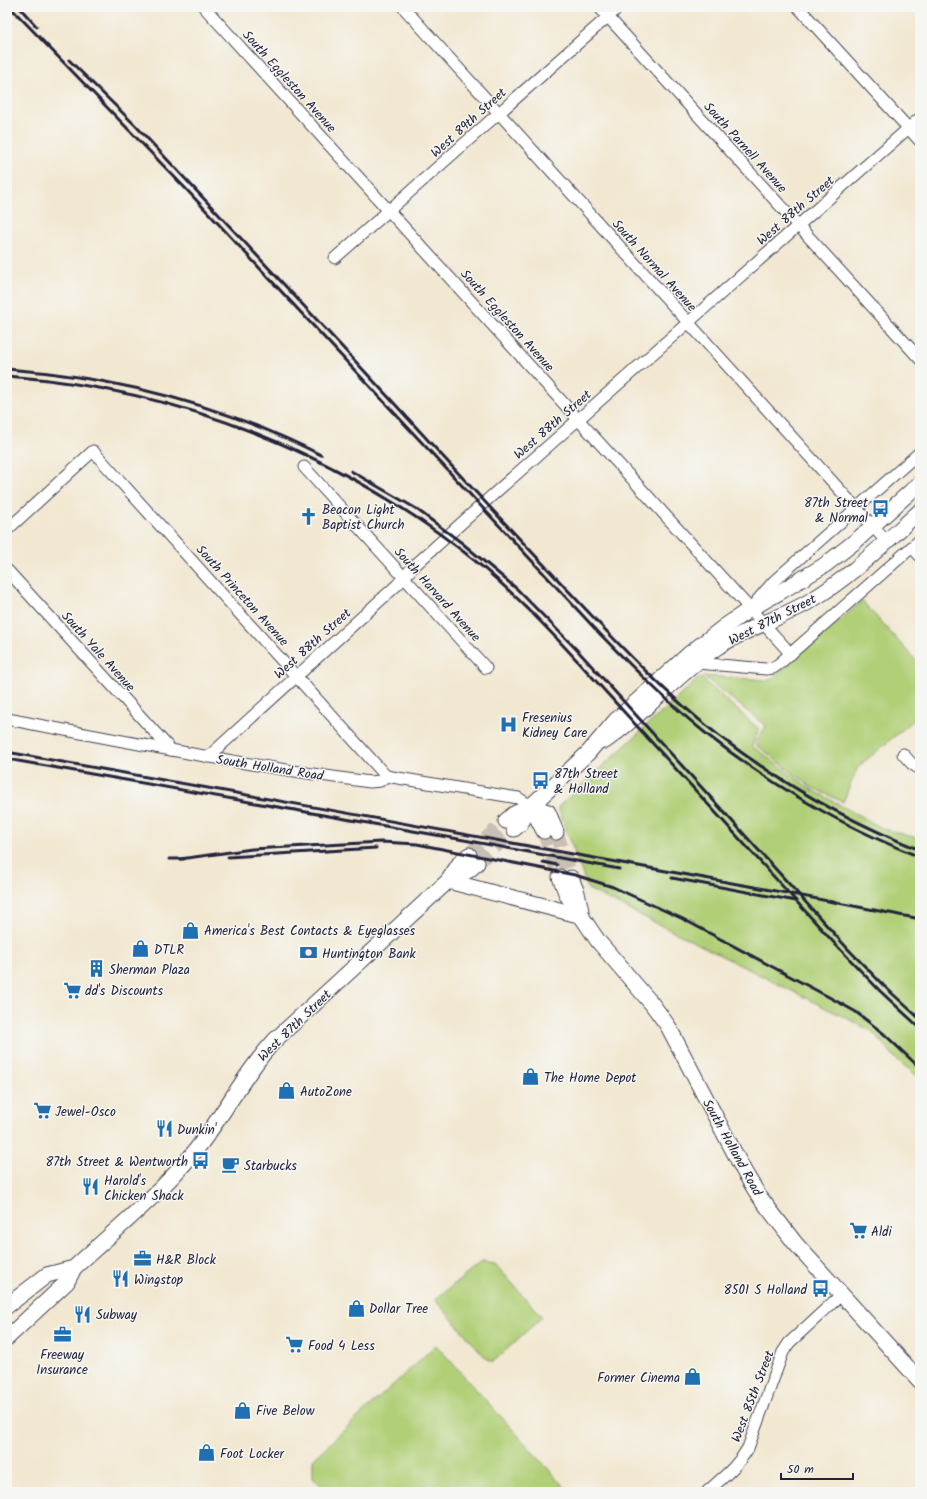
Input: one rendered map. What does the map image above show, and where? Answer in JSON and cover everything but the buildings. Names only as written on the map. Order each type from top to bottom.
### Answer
[{"type":"main road","name":"West 87th Street","points":[[510,825],[521,823],[531,806],[588,753],[616,720],[689,654],[750,609],[786,589],[825,564],[872,526],[920,483]]},
{"type":"main road","name":"West 87th Street","points":[[588,753],[623,728],[716,648],[810,601],[838,583],[920,511]]},
{"type":"main road","points":[[531,806],[550,831]]},
{"type":"main road","name":"West 87th Street","points":[[7,1338],[67,1282],[74,1268],[159,1190],[191,1156],[259,1057],[275,1040],[448,881],[461,862],[473,859]]},
{"type":"main road","name":"South Holland Road","points":[[566,877],[577,893],[582,916],[598,941],[652,1004],[668,1026],[745,1173],[759,1196],[795,1243],[920,1381]]},
{"type":"main road","points":[[448,881],[582,916]]},
{"type":"main road","name":"West 87th Street","points":[[7,1306],[47,1275],[74,1268]]},
{"type":"street","name":"South Eggleston Avenue","points":[[204,7],[579,419],[763,625],[791,654]]},
{"type":"street","name":"South Normal Avenue","points":[[403,7],[886,542]]},
{"type":"street","name":"South Parnell Avenue","points":[[599,7],[920,359]]},
{"type":"street","name":"West 89th Street","points":[[335,258],[619,7]]},
{"type":"street","points":[[798,7],[920,142]]},
{"type":"street","name":"West 88th Street","points":[[208,757],[496,492],[920,118]]},
{"type":"street","name":"South Princeton Avenue","points":[[7,530],[93,451],[386,776]]},
{"type":"street","name":"West 87th Street","points":[[750,609],[774,581],[920,452]]},
{"type":"street","name":"South Harvard Avenue","points":[[304,467],[486,668]]},
{"type":"street","points":[[916,544],[920,556]]},
{"type":"street","name":"West 87th Street","points":[[697,663],[766,669],[773,668],[791,654],[916,544]]},
{"type":"street","name":"South Yale Avenue","points":[[7,570],[171,750]]},
{"type":"street","name":"South Holland Road","points":[[7,719],[208,757],[311,774],[370,782],[380,781],[386,776],[518,798],[531,806]]},
{"type":"street","points":[[903,754],[912,764],[920,769]]},
{"type":"street","name":"West 85th Street","points":[[707,1492],[744,1457],[783,1352],[789,1343],[842,1294]]},
{"type":"green space","points":[[862,601],[920,665],[920,715],[858,767],[843,802],[811,787],[755,744],[766,726],[703,676],[770,680]]},
{"type":"green space","points":[[700,677],[759,729],[752,746],[809,788],[882,828],[920,839],[920,1078],[897,1060],[872,1031],[588,889],[558,807]]},
{"type":"green space","points":[[482,1262],[495,1264],[542,1317],[493,1362],[486,1358],[436,1301],[437,1298]]},
{"type":"green space","points":[[436,1345],[569,1492],[327,1492],[313,1477],[313,1459]]},
{"type":"tunnel","points":[[469,855],[506,821]]},
{"type":"tunnel","points":[[477,863],[514,829]]},
{"type":"tunnel","points":[[544,831],[560,877]]},
{"type":"tunnel","points":[[556,832],[571,878]]},
{"type":"railway","points":[[10,7],[186,189],[600,634],[667,700],[709,736],[758,772],[837,819],[920,857]]},
{"type":"railway","points":[[19,7],[37,27]]},
{"type":"railway","points":[[69,60],[135,125],[464,479],[645,671],[699,720],[718,735],[790,785],[841,814],[920,850]]},
{"type":"railway","points":[[7,369],[88,379],[168,397],[208,408],[246,422],[321,455]]},
{"type":"railway","points":[[7,376],[71,383],[135,396],[197,412],[258,434],[316,460],[373,490],[427,525],[479,564],[537,617],[836,945],[880,991],[920,1028]]},
{"type":"railway","points":[[351,471],[415,508],[462,543],[517,589],[578,651],[848,949],[884,986],[920,1019]]},
{"type":"railway","points":[[7,752],[756,887],[920,919]]},
{"type":"railway","points":[[7,759],[619,869]]},
{"type":"railway","points":[[180,859],[252,849],[381,842],[417,844],[575,875],[613,887],[683,919],[840,1003],[856,1012],[884,1034],[920,1068]]},
{"type":"railway","points":[[228,857],[376,848]]},
{"type":"railway","points":[[169,859],[184,859]]},
{"type":"railway","points":[[543,862],[557,865]]},
{"type":"railway","points":[[672,878],[796,901]]},
{"type":"place","name":"87th Street & Normal","points":[[881,509]]},
{"type":"place","name":"Beacon Light Baptist Church","points":[[309,516]]},
{"type":"place","name":"Fresenius Kidney Care","points":[[509,724]]},
{"type":"place","name":"87th Street & Holland","points":[[541,780]]},
{"type":"place","name":"America's Best Contacts & Eyeglasses","points":[[191,930]]},
{"type":"place","name":"DTLR","points":[[141,949]]},
{"type":"place","name":"Huntington Bank","points":[[309,953]]},
{"type":"place","name":"Sherman Plaza","points":[[96,969]]},
{"type":"place","name":"dd's Discounts","points":[[72,990]]},
{"type":"place","name":"The Home Depot","points":[[531,1077]]},
{"type":"place","name":"AutoZone","points":[[287,1091]]},
{"type":"place","name":"Jewel-Osco","points":[[42,1111]]},
{"type":"place","name":"Dunkin'","points":[[164,1129]]},
{"type":"place","name":"87th Street & Wentworth","points":[[201,1161]]},
{"type":"place","name":"Starbucks","points":[[231,1165]]},
{"type":"place","name":"Harold's Chicken Shack","points":[[91,1187]]},
{"type":"place","name":"Aldi","points":[[858,1231]]},
{"type":"place","name":"H&R Block","points":[[143,1259]]},
{"type":"place","name":"Wingstop","points":[[121,1279]]},
{"type":"place","name":"8501 S Holland","points":[[820,1289]]},
{"type":"place","name":"Dollar Tree","points":[[356,1308]]},
{"type":"place","name":"Subway","points":[[83,1314]]},
{"type":"place","name":"Freeway Insurance","points":[[62,1335]]},
{"type":"place","name":"Food 4 Less","points":[[295,1345]]},
{"type":"place","name":"Former Cinema","points":[[693,1377]]},
{"type":"place","name":"Five Below","points":[[243,1410]]},
{"type":"place","name":"Foot Locker","points":[[207,1453]]}]
